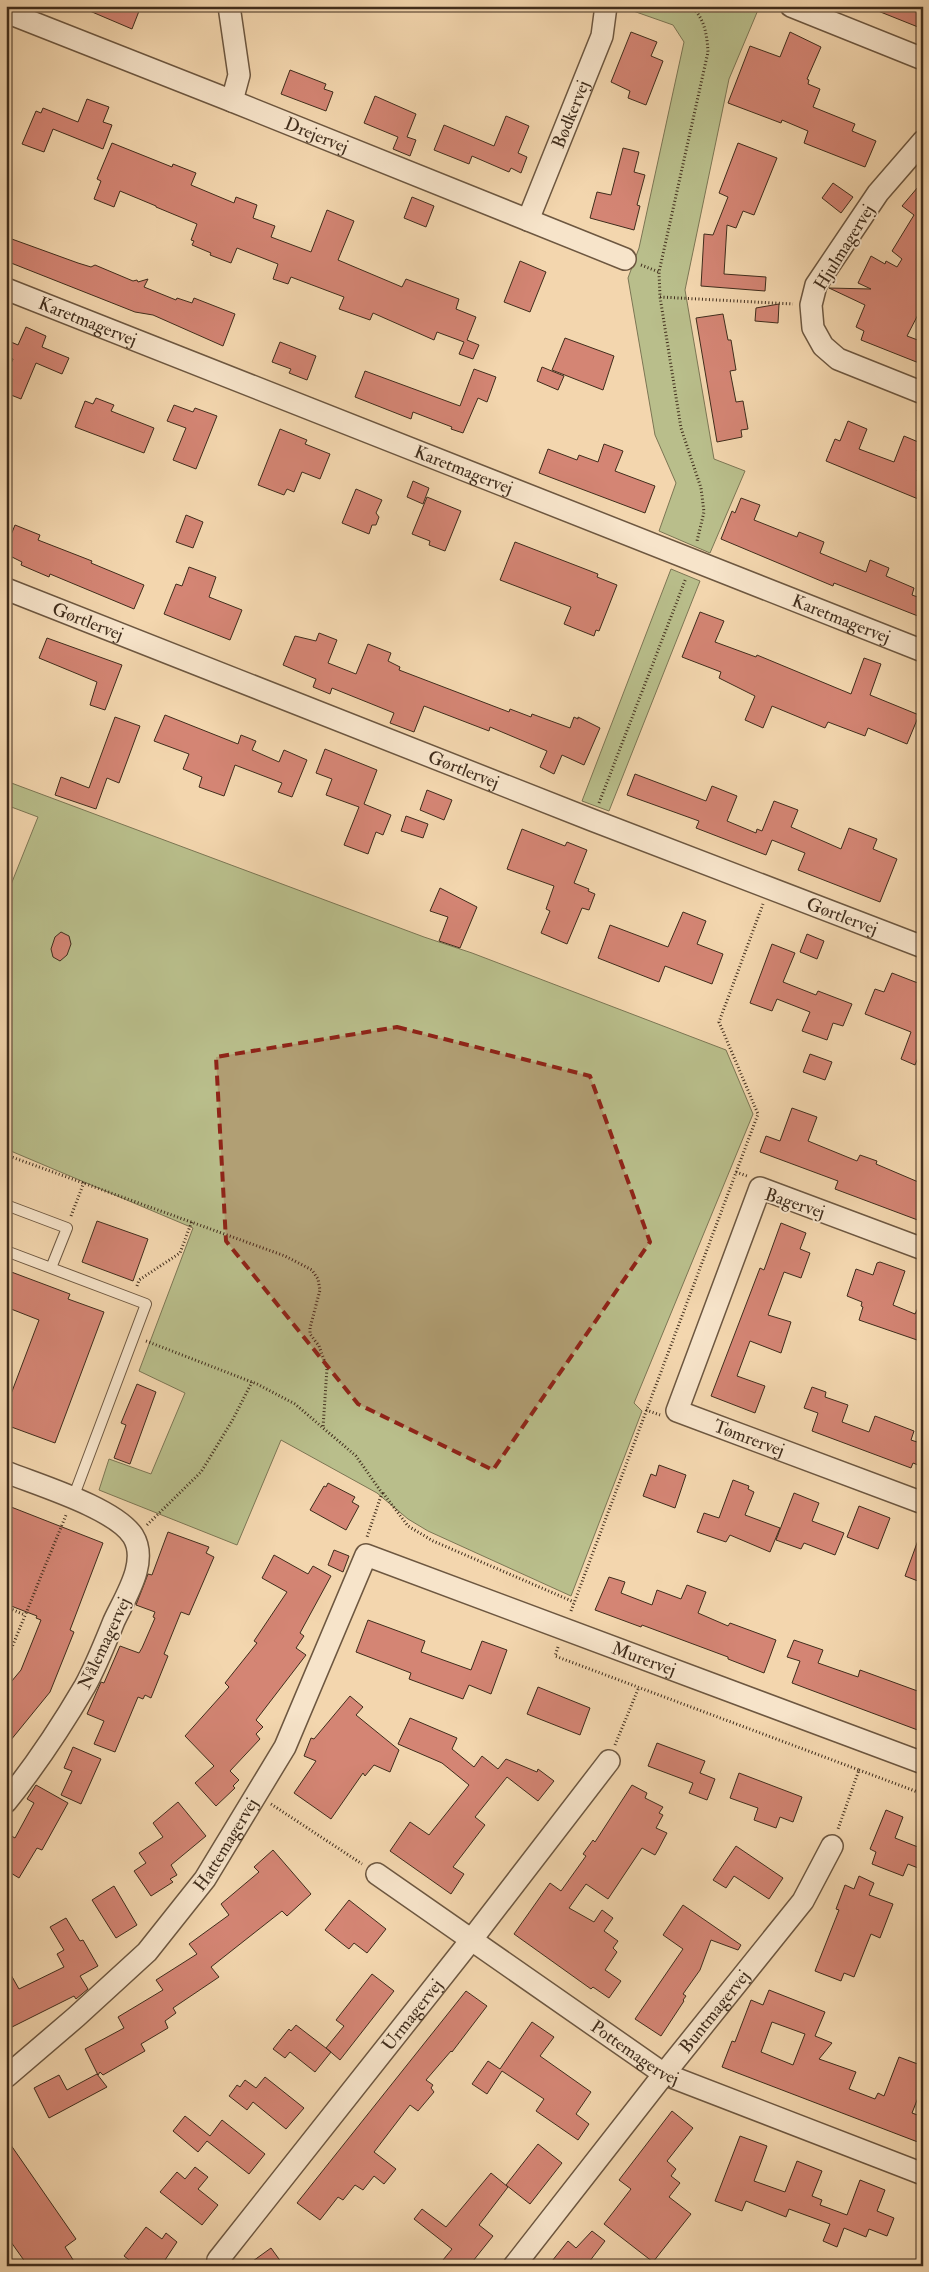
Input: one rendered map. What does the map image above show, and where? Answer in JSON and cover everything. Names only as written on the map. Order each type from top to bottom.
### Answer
[{"type":"street","points":[[229,6],[239,75],[232,101]]},
{"type":"street","name":"Bødkervej","points":[[528,220],[602,36],[606,6]]},
{"type":"street","points":[[791,6],[923,59]]},
{"type":"street","name":"Drejervej","points":[[6,12],[625,259]]},
{"type":"street","name":"Hjulmagervej","points":[[923,141],[878,193],[816,285],[811,305],[813,328],[823,346],[838,359],[923,393]]},
{"type":"street","name":"Karetmagervej","points":[[6,290],[923,651]]},
{"type":"street","name":"Gørtlervej","points":[[6,589],[592,820],[923,947]]},
{"type":"street","name":"Bagervej","points":[[714,1310],[760,1188],[923,1249]]},
{"type":"street","name":"Tømrervej","points":[[714,1310],[676,1411],[923,1503]]},
{"type":"street","points":[[6,1472],[73,1498],[123,1523],[134,1537]]},
{"type":"street","name":"Nålemagervej","points":[[6,1802],[33,1768],[86,1685],[136,1572],[138,1550],[134,1537]]},
{"type":"street","name":"Murervej","points":[[366,1556],[923,1763]]},
{"type":"street","name":"Hattemagervej","points":[[6,2077],[76,2017],[147,1952],[205,1879],[285,1747],[366,1556]]},
{"type":"street","name":"Urmagervej","points":[[222,2266],[218,2260],[472,1939],[609,1761]]},
{"type":"street","name":"Buntmagervej","points":[[514,2266],[802,1901],[832,1846]]},
{"type":"street","name":"Pottemagervej","points":[[377,1874],[664,2074],[923,2174]]},
{"type":"lane","points":[[6,1205],[67,1228],[51,1268]]},
{"type":"lane","points":[[6,1251],[146,1304],[73,1498]]},
{"type":"path","points":[[592,820],[693,561],[704,512],[701,488],[682,428],[660,297],[659,272],[708,52],[706,32],[698,12],[691,6]]},
{"type":"path","points":[[660,297],[811,305]]},
{"type":"path","points":[[769,888],[719,1022],[758,1114],[555,1656],[923,1794]]},
{"type":"path","points":[[6,1155],[192,1221],[300,1262],[312,1270],[318,1279],[320,1290],[310,1334],[320,1346],[327,1368],[323,1428]]},
{"type":"path","points":[[67,1228],[84,1182]]},
{"type":"path","points":[[139,1280],[180,1253],[192,1221]]},
{"type":"path","points":[[134,1336],[252,1382],[296,1404],[356,1456],[408,1526],[433,1541],[574,1602]]},
{"type":"path","points":[[134,1537],[201,1472],[232,1421],[252,1382]]},
{"type":"path","points":[[366,1556],[366,1541],[382,1493]]},
{"type":"path","points":[[6,1662],[73,1498]]},
{"type":"path","points":[[6,1607],[26,1615]]},
{"type":"path","points":[[609,1761],[639,1688]]},
{"type":"path","points":[[832,1846],[859,1770]]},
{"type":"path","points":[[257,1794],[377,1874]]},
{"type":"highlighted area","points":[[397,1027],[590,1076],[650,1242],[493,1470],[358,1404],[226,1241],[216,1057]]},
{"type":"green space","points":[[619,6],[750,6],[758,10],[729,79],[685,290],[714,459],[745,471],[710,553],[659,531],[676,483],[655,435],[628,278],[639,248],[684,42],[673,25]]},
{"type":"green space","points":[[671,569],[700,581],[609,811],[582,801]]},
{"type":"green space","points":[[6,781],[424,937],[472,953],[726,1050],[753,1114],[634,1403],[642,1411],[571,1596],[428,1531],[408,1519],[377,1493],[281,1440],[237,1545],[99,1490],[109,1459],[151,1474],[185,1393],[139,1371],[193,1228],[6,1149],[6,887],[10,887],[38,817],[6,805]]},
{"type":"building","points":[[78,6],[141,6],[132,29]]},
{"type":"building","points":[[923,6],[923,29],[868,7]]},
{"type":"building","points":[[631,32],[657,42],[651,56],[663,61],[646,105],[628,98],[630,91],[611,82]]},
{"type":"building","points":[[790,32],[821,47],[807,79],[809,80],[808,84],[820,89],[813,107],[855,124],[852,131],[876,141],[865,167],[804,143],[808,131],[782,120],[781,123],[728,103],[750,46],[780,57]]},
{"type":"building","points":[[290,70],[326,84],[324,89],[333,92],[326,111],[281,94]]},
{"type":"building","points":[[375,96],[416,114],[407,137],[416,140],[410,156],[393,149],[398,137],[364,123]]},
{"type":"building","points":[[87,99],[109,107],[103,122],[112,125],[103,149],[53,129],[44,152],[22,144],[36,111],[41,113],[43,108],[78,122]]},
{"type":"building","points":[[506,116],[529,126],[518,153],[527,157],[521,173],[511,168],[509,172],[472,156],[469,164],[434,150],[444,125],[494,146]]},
{"type":"building","points":[[112,143],[172,167],[173,164],[196,173],[191,185],[234,203],[236,197],[257,205],[253,218],[275,226],[271,237],[311,252],[327,210],[354,221],[338,260],[402,287],[406,279],[459,299],[456,309],[476,317],[467,340],[479,345],[473,359],[459,354],[464,342],[437,332],[434,340],[373,313],[370,320],[339,309],[344,297],[291,277],[288,284],[273,279],[278,264],[237,248],[231,263],[210,255],[211,253],[192,245],[194,241],[191,240],[197,224],[156,206],[120,191],[114,207],[94,199],[101,181],[97,179]]},
{"type":"building","points":[[738,143],[777,158],[754,215],[743,211],[736,228],[727,225],[724,274],[766,277],[765,291],[701,286],[704,234],[713,235],[728,197],[719,193]]},
{"type":"building","points":[[623,148],[639,152],[634,172],[645,175],[637,205],[640,206],[634,230],[590,218],[597,192],[611,195]]},
{"type":"building","points":[[923,181],[923,305],[907,336],[923,342],[923,354],[919,363],[861,340],[864,331],[856,327],[865,305],[829,288],[871,289],[858,283],[871,256],[885,264],[886,261],[897,267],[902,259],[892,251],[914,215],[902,206]]},
{"type":"building","points":[[833,183],[853,197],[841,213],[822,198]]},
{"type":"building","points":[[412,197],[434,206],[426,227],[404,218]]},
{"type":"building","points":[[9,238],[78,263],[91,267],[95,265],[133,281],[137,280],[138,282],[148,279],[144,287],[176,300],[177,298],[192,303],[194,298],[235,314],[223,346],[153,315],[135,312],[6,261],[6,246]]},
{"type":"building","points":[[520,261],[546,272],[530,312],[504,302]]},
{"type":"building","points":[[779,304],[778,323],[755,321],[756,308]]},
{"type":"building","points":[[723,314],[728,340],[731,340],[736,370],[730,371],[736,402],[743,401],[748,429],[741,430],[742,437],[717,442],[696,318]]},
{"type":"building","points":[[26,327],[46,336],[42,347],[69,358],[62,374],[36,363],[21,399],[6,393],[6,375],[13,359],[6,355],[11,342],[18,345]]},
{"type":"building","points":[[565,338],[614,356],[603,390],[552,370]]},
{"type":"building","points":[[280,342],[316,356],[307,380],[289,373],[291,369],[272,362]]},
{"type":"building","points":[[542,367],[564,376],[558,390],[537,381]]},
{"type":"building","points":[[474,369],[496,377],[487,402],[478,398],[463,433],[413,412],[411,419],[355,397],[365,371],[460,406]]},
{"type":"building","points":[[96,398],[114,405],[111,411],[154,428],[144,453],[75,427],[85,401],[93,404]]},
{"type":"building","points":[[174,405],[193,412],[195,408],[217,416],[196,469],[173,460],[186,428],[167,421]]},
{"type":"building","points":[[848,421],[867,429],[859,449],[894,462],[904,436],[923,444],[923,456],[917,471],[923,473],[923,501],[826,461],[835,439],[840,441]]},
{"type":"building","points":[[280,429],[307,440],[305,444],[330,454],[320,479],[302,472],[294,492],[287,489],[284,495],[258,485]]},
{"type":"building","points":[[604,444],[623,451],[615,471],[655,486],[645,513],[539,473],[548,449],[577,460],[579,455],[598,462]]},
{"type":"building","points":[[413,481],[429,488],[423,504],[407,497]]},
{"type":"building","points":[[356,489],[382,500],[376,513],[379,517],[376,525],[372,525],[369,534],[342,523]]},
{"type":"building","points":[[427,497],[461,511],[445,551],[429,545],[430,541],[412,534]]},
{"type":"building","points":[[741,498],[760,505],[754,520],[797,537],[799,532],[824,542],[820,553],[866,572],[870,560],[889,568],[886,576],[914,588],[912,595],[923,599],[923,618],[834,583],[833,586],[721,539],[732,511],[735,513]]},
{"type":"building","points":[[186,515],[203,522],[193,548],[176,542]]},
{"type":"building","points":[[15,525],[40,535],[38,540],[92,561],[91,563],[144,585],[134,609],[50,574],[49,577],[21,565],[22,562],[6,554],[6,547]]},
{"type":"building","points":[[515,542],[598,574],[597,577],[617,585],[599,631],[596,630],[594,636],[564,624],[571,607],[500,580]]},
{"type":"building","points":[[189,567],[216,577],[209,597],[242,610],[230,640],[164,614],[176,584],[182,586]]},
{"type":"building","points":[[700,612],[724,621],[715,642],[756,657],[757,655],[851,694],[864,658],[881,664],[870,695],[919,715],[907,744],[868,728],[865,736],[828,722],[825,728],[772,706],[763,728],[745,720],[755,696],[719,678],[721,672],[682,657]]},
{"type":"building","points":[[319,633],[337,640],[328,663],[356,674],[368,644],[391,653],[388,661],[400,667],[399,670],[509,712],[510,709],[531,717],[532,714],[570,728],[574,717],[578,719],[578,717],[600,728],[584,765],[562,755],[554,774],[540,767],[547,751],[490,727],[489,731],[424,706],[414,732],[390,723],[394,713],[332,688],[330,694],[313,687],[316,679],[283,665],[295,636],[316,641]]},
{"type":"building","points":[[47,638],[122,665],[105,710],[90,705],[97,682],[39,658]]},
{"type":"building","points":[[165,715],[238,744],[241,735],[256,741],[252,750],[279,762],[284,750],[307,760],[292,797],[278,792],[282,783],[235,765],[224,796],[199,787],[202,777],[183,769],[189,754],[154,741]]},
{"type":"building","points":[[115,717],[140,726],[119,783],[107,778],[96,809],[55,795],[61,777],[89,788]]},
{"type":"building","points":[[325,749],[377,770],[364,804],[391,815],[383,835],[376,832],[368,854],[344,845],[359,807],[326,795],[332,779],[316,773]]},
{"type":"building","points":[[635,774],[706,801],[712,786],[737,796],[727,821],[756,833],[757,829],[762,831],[774,801],[798,810],[791,827],[841,849],[849,828],[877,839],[873,849],[897,859],[880,902],[798,870],[805,853],[772,840],[766,855],[696,828],[699,821],[627,795]]},
{"type":"building","points":[[427,790],[452,800],[444,820],[420,810]]},
{"type":"building","points":[[406,816],[428,824],[423,838],[401,831]]},
{"type":"building","points":[[522,829],[565,846],[567,842],[587,850],[574,883],[589,889],[588,891],[595,894],[589,910],[582,908],[567,944],[541,933],[550,911],[546,909],[554,886],[507,869]]},
{"type":"building","points":[[440,888],[477,907],[460,948],[439,941],[448,917],[430,911]]},
{"type":"building","points":[[683,912],[706,921],[697,944],[723,954],[712,984],[665,966],[659,982],[598,958],[610,925],[668,947]]},
{"type":"building","points":[[61,932],[69,936],[71,944],[67,955],[60,961],[53,957],[51,949],[55,937]]},
{"type":"building","points":[[807,934],[824,941],[817,959],[800,952]]},
{"type":"building","points":[[772,944],[795,953],[783,982],[816,995],[818,991],[852,1004],[843,1026],[833,1023],[827,1040],[802,1031],[810,1012],[777,999],[772,1011],[750,1003]]},
{"type":"building","points":[[892,973],[923,985],[923,1046],[915,1065],[901,1059],[911,1032],[865,1014],[875,989],[884,992]]},
{"type":"building","points":[[810,1054],[832,1062],[825,1080],[803,1072]]},
{"type":"building","points":[[792,1108],[817,1117],[808,1141],[857,1161],[860,1155],[877,1161],[876,1164],[923,1184],[923,1222],[835,1189],[838,1181],[760,1152],[766,1136],[780,1141]]},
{"type":"building","points":[[97,1221],[148,1239],[133,1281],[82,1262]]},
{"type":"building","points":[[781,1223],[806,1233],[800,1249],[810,1253],[801,1278],[784,1272],[768,1315],[791,1322],[781,1353],[750,1341],[737,1376],[765,1386],[755,1413],[711,1396],[760,1268],[764,1270]]},
{"type":"building","points":[[880,1262],[905,1271],[893,1305],[915,1314],[923,1298],[923,1339],[920,1341],[859,1320],[863,1307],[861,1306],[862,1302],[847,1296],[856,1269],[873,1275],[877,1263]]},
{"type":"building","points":[[6,1270],[70,1294],[68,1299],[104,1312],[55,1443],[6,1425],[6,1392],[11,1394],[39,1320],[6,1307]]},
{"type":"building","points":[[137,1384],[156,1392],[130,1464],[114,1458],[126,1425],[121,1423]]},
{"type":"building","points":[[812,1387],[826,1392],[825,1397],[848,1405],[842,1422],[869,1432],[875,1416],[914,1431],[911,1440],[923,1444],[923,1467],[913,1463],[911,1468],[812,1431],[818,1413],[804,1408]]},
{"type":"building","points":[[659,1465],[686,1475],[675,1508],[643,1496],[651,1474],[656,1476]]},
{"type":"building","points":[[733,1480],[749,1486],[748,1489],[754,1492],[745,1515],[780,1528],[770,1552],[730,1535],[726,1542],[697,1532],[704,1513],[719,1518]]},
{"type":"building","points":[[328,1483],[355,1497],[352,1502],[359,1506],[346,1530],[310,1510],[324,1486],[326,1487]]},
{"type":"building","points":[[794,1493],[819,1503],[812,1521],[844,1533],[835,1555],[804,1543],[801,1549],[776,1540]]},
{"type":"building","points":[[6,1505],[103,1543],[70,1630],[74,1632],[50,1692],[6,1746],[6,1688],[21,1670],[41,1620],[36,1618],[37,1616],[6,1604]]},
{"type":"building","points":[[859,1506],[890,1518],[878,1549],[847,1537]]},
{"type":"building","points":[[168,1532],[209,1547],[206,1553],[214,1557],[189,1615],[181,1612],[164,1654],[168,1656],[151,1698],[145,1695],[143,1699],[138,1697],[115,1752],[94,1744],[104,1721],[87,1714],[101,1682],[104,1683],[120,1646],[139,1653],[142,1648],[155,1618],[153,1617],[155,1612],[136,1605],[148,1574],[152,1575]]},
{"type":"building","points":[[921,1532],[923,1532],[923,1583],[905,1576]]},
{"type":"building","points":[[334,1550],[349,1556],[343,1572],[328,1565]]},
{"type":"building","points":[[274,1555],[308,1574],[313,1566],[331,1576],[300,1633],[304,1636],[296,1648],[306,1655],[256,1720],[263,1727],[256,1734],[260,1739],[230,1771],[239,1780],[233,1786],[235,1788],[216,1806],[195,1783],[214,1766],[185,1736],[229,1687],[225,1683],[257,1643],[254,1641],[287,1592],[262,1578]]},
{"type":"building","points":[[609,1577],[625,1582],[621,1593],[652,1605],[657,1590],[681,1599],[687,1585],[706,1592],[698,1613],[728,1626],[730,1623],[776,1640],[764,1673],[728,1659],[728,1657],[642,1625],[641,1627],[595,1610]]},
{"type":"building","points":[[368,1620],[425,1641],[421,1652],[471,1670],[482,1641],[507,1650],[491,1694],[469,1685],[463,1699],[409,1679],[411,1673],[356,1652]]},
{"type":"building","points":[[794,1640],[823,1650],[818,1663],[858,1677],[860,1670],[923,1693],[923,1732],[792,1683],[800,1661],[787,1657]]},
{"type":"building","points":[[538,1687],[590,1708],[580,1735],[527,1714]]},
{"type":"building","points":[[350,1696],[363,1707],[356,1715],[399,1750],[390,1772],[374,1765],[365,1776],[363,1773],[331,1819],[294,1793],[316,1761],[304,1756],[311,1738],[314,1739]]},
{"type":"building","points":[[410,1718],[457,1738],[452,1749],[474,1767],[482,1756],[498,1769],[506,1759],[537,1772],[538,1769],[554,1781],[538,1801],[507,1777],[475,1817],[485,1825],[453,1867],[464,1874],[451,1894],[390,1851],[410,1822],[429,1835],[469,1785],[442,1763],[398,1744]]},
{"type":"building","points":[[657,1743],[705,1761],[700,1773],[715,1779],[707,1800],[689,1793],[693,1783],[648,1766]]},
{"type":"building","points":[[73,1747],[101,1759],[81,1804],[61,1795],[72,1771],[64,1768]]},
{"type":"building","points":[[739,1773],[802,1797],[793,1822],[780,1817],[776,1828],[754,1820],[758,1808],[730,1798]]},
{"type":"building","points":[[36,1785],[68,1803],[42,1850],[37,1848],[19,1878],[6,1870],[6,1833],[15,1838],[34,1803],[27,1799]]},
{"type":"building","points":[[632,1785],[647,1793],[645,1798],[663,1807],[659,1813],[663,1815],[656,1828],[667,1833],[655,1855],[642,1848],[608,1899],[586,1884],[569,1908],[594,1922],[602,1910],[613,1918],[604,1931],[618,1941],[613,1948],[617,1952],[605,1970],[621,1981],[609,1998],[593,1987],[591,1989],[514,1934],[550,1883],[561,1891],[586,1856],[583,1854],[593,1840],[595,1842]]},
{"type":"building","points":[[178,1802],[206,1836],[171,1865],[177,1875],[170,1879],[173,1882],[151,1896],[134,1871],[146,1863],[139,1853],[163,1837],[153,1823]]},
{"type":"building","points":[[886,1810],[903,1817],[895,1838],[923,1849],[923,1870],[908,1864],[903,1876],[872,1864],[876,1852],[870,1849]]},
{"type":"building","points":[[736,1846],[783,1878],[769,1899],[734,1876],[726,1888],[713,1880]]},
{"type":"building","points":[[273,1850],[311,1894],[287,1916],[282,1911],[211,1967],[219,1977],[173,2008],[176,2013],[165,2021],[168,2028],[141,2044],[145,2051],[103,2075],[100,2072],[98,2075],[85,2049],[124,2028],[118,2017],[163,1990],[156,1980],[197,1954],[189,1944],[229,1915],[221,1904],[259,1872],[254,1867]]},
{"type":"building","points":[[859,1876],[874,1883],[869,1895],[893,1904],[880,1938],[871,1934],[854,1977],[844,1973],[841,1981],[815,1971],[839,1910],[836,1909],[845,1885],[854,1889]]},
{"type":"building","points":[[114,1886],[137,1925],[116,1938],[92,1900]]},
{"type":"building","points":[[349,1900],[386,1929],[367,1953],[354,1943],[349,1949],[325,1930]]},
{"type":"building","points":[[683,1905],[741,1945],[738,1950],[711,1940],[700,1970],[683,1994],[686,1996],[684,2001],[661,2036],[635,2019],[683,1949],[663,1935]]},
{"type":"building","points":[[66,1918],[80,1941],[83,1940],[98,1966],[80,1976],[88,1989],[76,1999],[74,1996],[6,2030],[6,1966],[19,1989],[64,1967],[57,1954],[64,1950],[50,1927]]},
{"type":"building","points":[[372,1974],[394,1991],[340,2060],[326,2048],[344,2026],[336,2020]]},
{"type":"building","points":[[769,1990],[825,2012],[815,2036],[832,2043],[819,2059],[856,2072],[849,2089],[875,2099],[878,2093],[884,2096],[899,2057],[923,2066],[923,2085],[912,2113],[923,2117],[923,2144],[722,2067],[732,2041],[735,2042],[751,2000],[763,2005]],"holes":[[[772,2022],[805,2034],[793,2065],[761,2052]]]},
{"type":"building","points":[[466,1991],[487,2006],[452,2052],[426,2080],[433,2085],[431,2088],[434,2092],[418,2111],[410,2105],[374,2152],[396,2169],[384,2184],[374,2176],[363,2190],[355,2185],[343,2200],[338,2197],[320,2220],[297,2203]]},
{"type":"building","points":[[532,2022],[554,2037],[540,2056],[591,2092],[576,2114],[589,2124],[578,2140],[536,2111],[544,2099],[502,2071],[487,2094],[472,2084],[488,2061],[500,2069]]},
{"type":"building","points":[[296,2025],[331,2052],[315,2072],[290,2052],[285,2058],[273,2049],[289,2029],[291,2031]]},
{"type":"building","points":[[97,2074],[107,2087],[49,2118],[34,2088],[59,2075],[67,2090]]},
{"type":"building","points":[[265,2077],[304,2108],[286,2129],[253,2102],[247,2110],[229,2096],[237,2085],[240,2087],[245,2080],[256,2088]]},
{"type":"building","points":[[672,2111],[693,2128],[667,2161],[676,2169],[671,2176],[680,2183],[669,2197],[691,2214],[653,2262],[604,2224],[631,2189],[619,2180]]},
{"type":"building","points":[[185,2116],[210,2136],[222,2120],[265,2154],[249,2174],[207,2141],[198,2152],[173,2131]]},
{"type":"building","points":[[740,2136],[767,2146],[754,2181],[785,2192],[797,2161],[822,2171],[812,2196],[822,2200],[820,2205],[847,2215],[860,2180],[885,2190],[877,2211],[894,2218],[887,2236],[869,2229],[866,2237],[844,2228],[837,2247],[823,2241],[830,2224],[789,2209],[786,2217],[746,2201],[742,2211],[715,2201]]},
{"type":"building","points":[[6,2138],[76,2239],[65,2247],[77,2266],[28,2266],[6,2235]]},
{"type":"building","points":[[538,2144],[562,2163],[530,2204],[506,2185]]},
{"type":"building","points":[[195,2167],[208,2177],[198,2189],[218,2205],[202,2225],[160,2192],[177,2172],[185,2179]]},
{"type":"building","points":[[491,2173],[508,2187],[479,2225],[493,2236],[469,2266],[438,2266],[452,2249],[414,2219],[422,2209],[446,2227]]},
{"type":"building","points":[[146,2227],[162,2239],[166,2233],[177,2242],[161,2266],[137,2266],[124,2256]]},
{"type":"building","points":[[592,2231],[605,2241],[586,2266],[548,2266],[568,2241],[576,2248]]},
{"type":"building","points":[[271,2248],[284,2266],[246,2266]]}]
